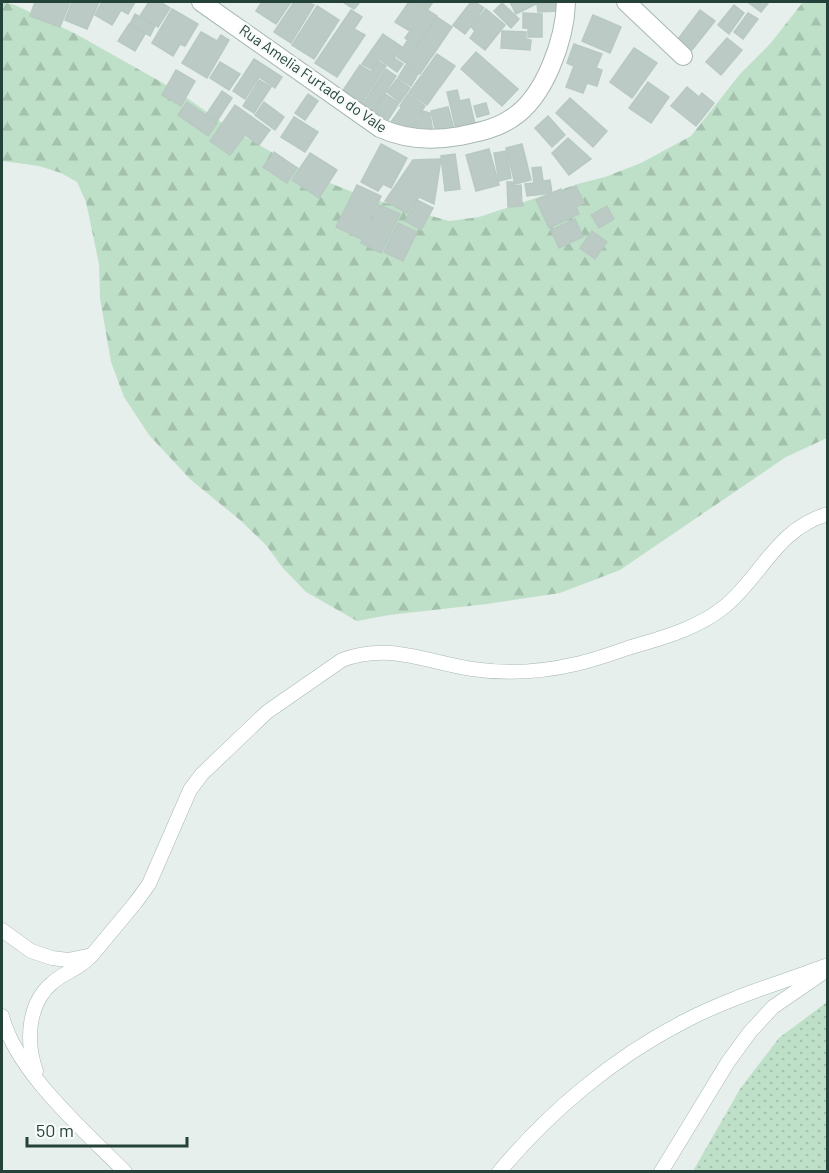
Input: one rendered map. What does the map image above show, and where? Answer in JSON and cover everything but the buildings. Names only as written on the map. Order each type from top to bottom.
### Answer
[{"type":"street","points":[[626,2],[683,56]]},
{"type":"street","name":"Rua Amelia Furtado do Vale","points":[[210,4],[380,128],[407,138],[421,140],[481,132],[518,114],[530,102],[546,77],[559,45],[567,4]]},
{"type":"lane","points":[[40,1081],[30,1054],[32,1016],[37,1004],[51,983],[80,967],[92,955],[136,902],[149,884],[190,790],[202,774],[267,712],[342,660],[356,655],[389,652],[469,669],[519,672],[576,664],[670,634],[711,617],[740,591],[778,544],[796,528],[812,519],[828,514]]},
{"type":"lane","points":[[2,930],[31,951],[52,958],[68,960],[92,955]]},
{"type":"lane","points":[[499,1172],[538,1128],[562,1107],[647,1043],[683,1022],[712,1009],[828,964]]},
{"type":"lane","points":[[661,1172],[728,1062],[750,1032],[773,1007],[828,970]]},
{"type":"lane","points":[[2,1016],[14,1048],[40,1081],[125,1172]]},
{"type":"green space","points":[[2,2],[15,5],[76,34],[177,91],[228,127],[315,177],[365,197],[449,221],[479,217],[605,177],[641,163],[691,136],[740,74],[770,44],[803,2],[827,2],[827,438],[786,457],[620,570],[560,593],[357,621],[306,592],[282,567],[266,545],[240,520],[191,480],[149,435],[124,397],[111,362],[100,298],[99,264],[86,202],[77,182],[61,173],[39,166],[2,161]]},
{"type":"green space","points":[[827,1002],[827,1171],[693,1171],[740,1089],[779,1038]]}]
